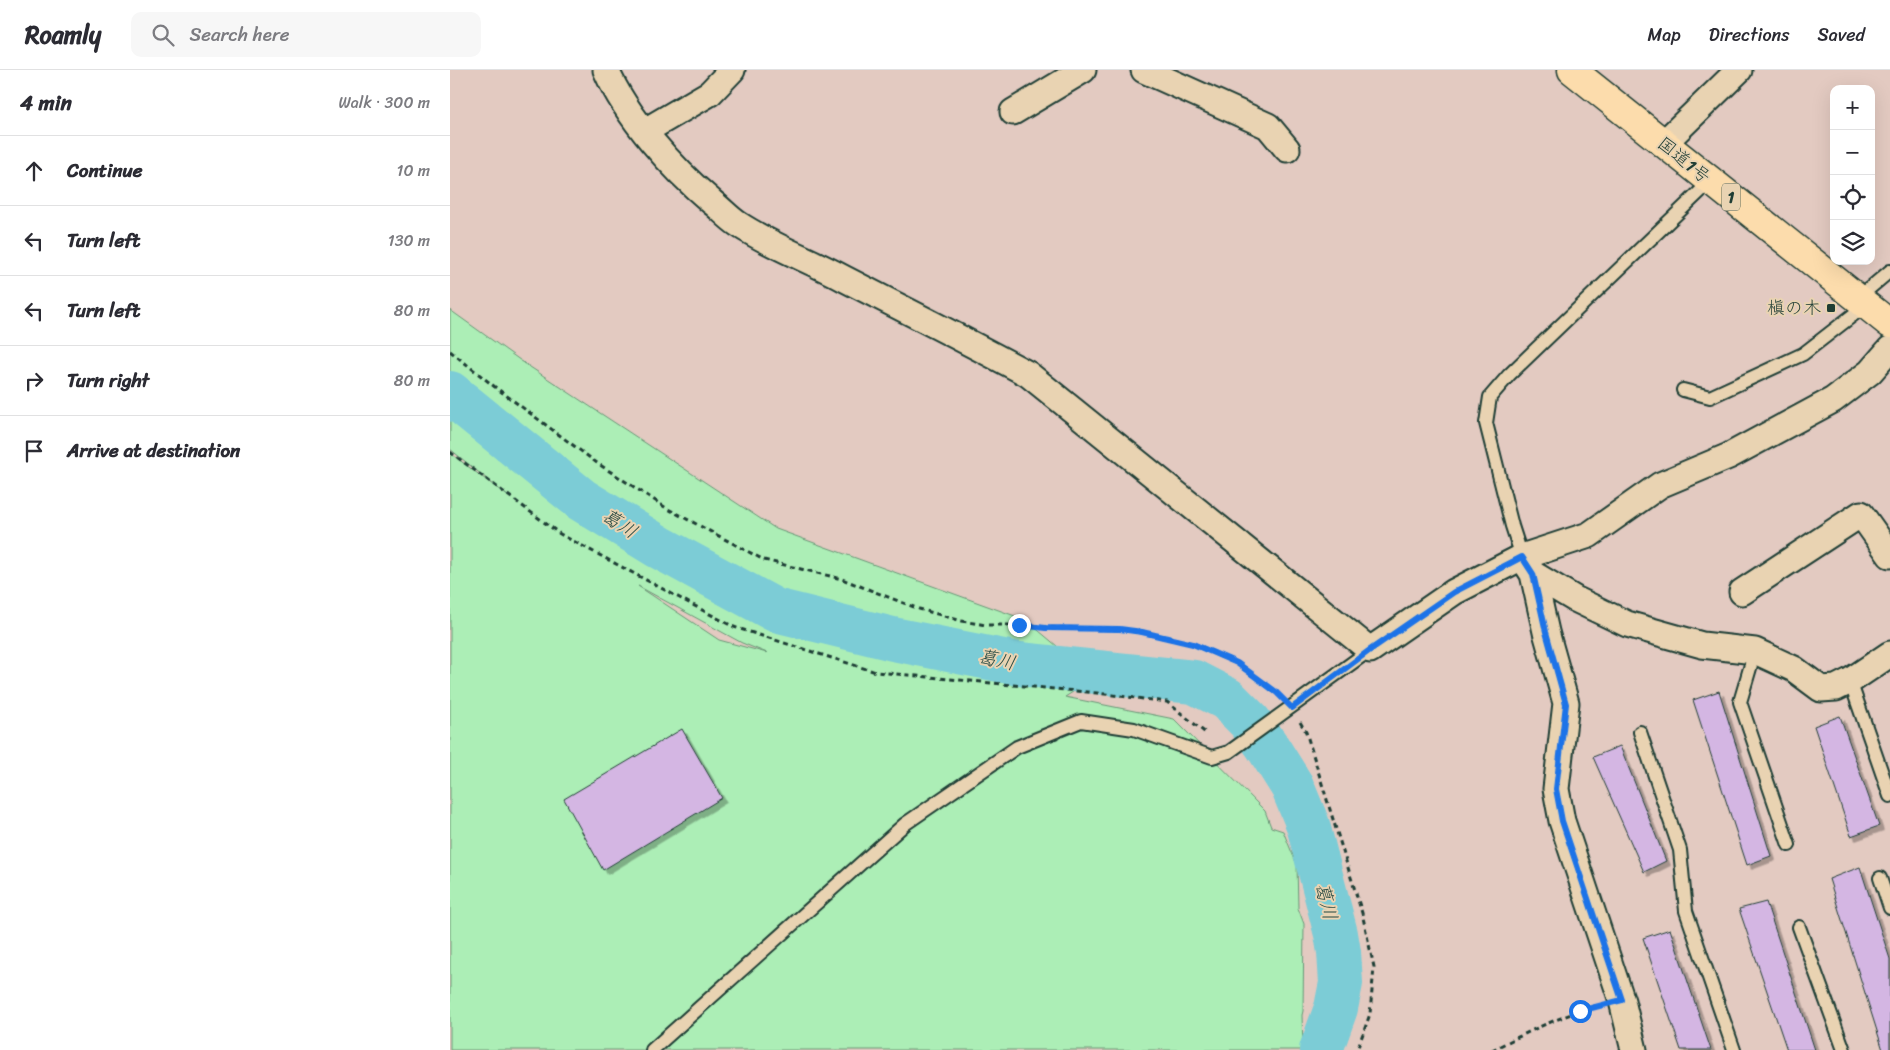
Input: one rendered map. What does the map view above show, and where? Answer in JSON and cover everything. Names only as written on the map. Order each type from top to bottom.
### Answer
[{"type":"highway","name":"国道1号","points":[[1572,70],[1890,324]]},
{"type":"street","points":[[606,70],[616,93],[667,159],[700,192],[737,223],[771,244],[842,277],[1028,374],[1370,650],[1454,592],[1528,566],[1589,535],[1660,485],[1730,456],[1833,400],[1870,372],[1890,349]]},
{"type":"street","points":[[1013,112],[1083,70]]},
{"type":"street","points":[[1144,70],[1268,126],[1287,149]]},
{"type":"street","points":[[1664,143],[1739,70]]},
{"type":"street","points":[[645,130],[710,93],[726,72]]},
{"type":"street","points":[[1742,592],[1861,514],[1890,555]]},
{"type":"street","points":[[1528,566],[1575,599],[1627,624],[1702,645],[1755,650],[1794,669],[1821,689],[1836,688],[1850,681],[1890,654]]},
{"type":"street","points":[[1528,566],[1566,704],[1556,789],[1562,821],[1622,1000],[1634,1050]]},
{"type":"lane","points":[[1528,566],[1512,526],[1486,423],[1490,397],[1510,375],[1711,181]]},
{"type":"lane","points":[[1684,390],[1710,397],[1802,354],[1862,302],[1890,271]]},
{"type":"lane","points":[[652,1050],[905,824],[1017,747],[1081,721],[1134,729],[1212,757],[1230,752],[1370,650]]},
{"type":"lane","points":[[1755,650],[1740,702],[1789,845]]},
{"type":"lane","points":[[1850,681],[1890,796]]},
{"type":"lane","points":[[1640,732],[1680,850],[1686,911],[1734,1050]]},
{"type":"lane","points":[[1880,878],[1890,908]]},
{"type":"lane","points":[[1799,927],[1844,1050]]},
{"type":"path","points":[[450,351],[597,463],[668,509],[764,560],[842,579],[918,609],[962,621],[986,625],[1120,629],[1193,644],[1237,663],[1276,692],[1291,709],[1306,732],[1369,939],[1374,967],[1374,983],[1370,1014],[1357,1050]]},
{"type":"path","points":[[450,452],[560,534],[734,627],[876,672],[1087,692],[1167,702],[1230,752]]},
{"type":"path","points":[[1492,1050],[1533,1030],[1580,1011],[1622,1000]]},
{"type":"green space","points":[[450,310],[524,363],[776,529],[1026,620],[1070,657],[1087,683],[1065,697],[1174,719],[1265,811],[1271,827],[1283,831],[1297,865],[1298,908],[1304,924],[1303,1050],[450,1050],[450,453],[509,497],[450,449]],"holes":[[[638,586],[742,643],[767,653],[719,640]]]},
{"type":"building","points":[[1719,691],[1771,856],[1747,865],[1693,700]]},
{"type":"building","points":[[1840,716],[1879,826],[1851,836],[1814,726]]},
{"type":"building","points":[[682,729],[722,798],[603,870],[564,799]]},
{"type":"building","points":[[1620,746],[1666,861],[1644,872],[1593,757]]},
{"type":"building","points":[[1860,867],[1890,959],[1890,1050],[1883,1050],[1829,879]]},
{"type":"building","points":[[1766,902],[1815,1050],[1787,1050],[1739,909]]},
{"type":"building","points":[[1670,929],[1711,1050],[1681,1050],[1643,938]]},
{"type":"waterway","name":"葛川","points":[[450,393],[582,500],[659,547],[775,610],[893,639],[1019,664],[1194,682],[1227,699],[1250,722],[1267,746],[1292,786],[1308,825],[1336,934],[1341,983],[1336,1008],[1321,1050]]},
{"type":"place","name":"槇の木","points":[[1831,308]]},
{"type":"route","points":[[1019,625],[1046,628],[1120,629],[1193,644],[1237,663],[1276,692],[1292,708],[1370,650],[1454,592],[1522,557],[1533,574],[1546,632],[1566,704],[1556,789],[1562,821],[1622,1000],[1580,1011]]}]
